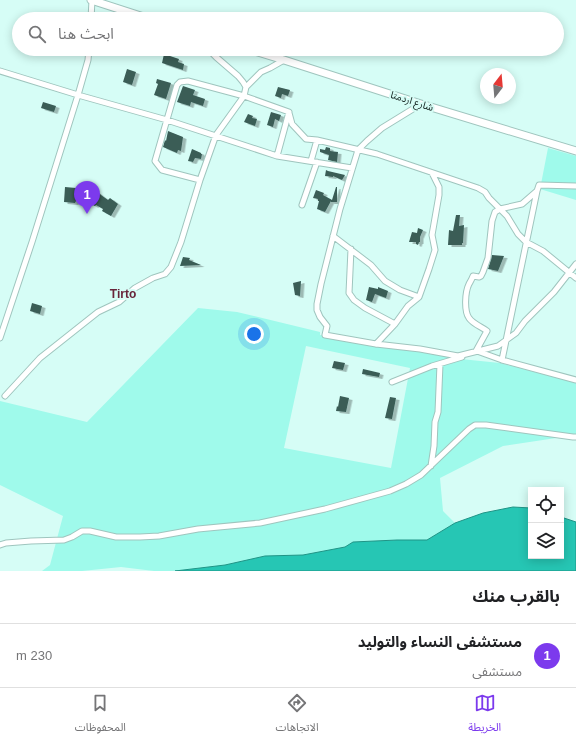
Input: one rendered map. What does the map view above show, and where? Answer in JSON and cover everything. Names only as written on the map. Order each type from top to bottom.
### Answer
[{"type":"main road","points":[[92,0],[129,12]]},
{"type":"main road","name":"شارع اردمتا","points":[[271,56],[421,104],[576,151]]},
{"type":"street","points":[[91,12],[92,0]]},
{"type":"street","points":[[0,338],[32,242],[78,95],[88,56]]},
{"type":"street","points":[[215,56],[238,76],[246,87]]},
{"type":"street","points":[[5,396],[40,358],[98,312],[119,302],[135,288],[153,278],[165,274],[171,267],[181,242],[200,180],[216,135],[244,96],[246,87],[261,72],[284,60]]},
{"type":"street","points":[[0,71],[216,135],[277,156],[352,168]]},
{"type":"street","points":[[200,180],[162,170],[155,161],[177,85],[180,82],[188,81],[244,96],[289,112]]},
{"type":"street","points":[[421,104],[382,128],[367,140],[358,150],[317,304],[317,310],[320,317],[327,326],[325,335],[458,356],[498,346],[516,333],[525,321],[554,292],[576,264]]},
{"type":"street","points":[[289,112],[292,124],[306,138],[377,154],[457,180],[485,192],[507,216],[518,234],[526,242],[543,251],[576,278]]},
{"type":"street","points":[[277,156],[289,112]]},
{"type":"street","points":[[310,161],[316,140]]},
{"type":"street","points":[[302,205],[317,162]]},
{"type":"street","points":[[376,344],[396,324],[408,306],[419,297],[430,270],[435,250],[432,235],[438,206],[439,187],[432,173]]},
{"type":"street","points":[[502,360],[538,185],[576,186]]},
{"type":"street","points":[[392,382],[476,351],[488,331],[475,323],[466,311],[467,291],[473,276],[479,277],[483,272],[489,251],[495,212],[500,209],[522,204],[537,191]]},
{"type":"street","points":[[334,236],[371,265],[385,281],[400,290],[419,297]]},
{"type":"street","points":[[351,249],[349,293],[354,300],[365,308],[396,324]]},
{"type":"street","points":[[476,351],[502,360],[576,380]]},
{"type":"street","points":[[431,466],[435,422],[438,412],[440,364]]},
{"type":"street","points":[[0,545],[31,540],[64,540],[82,531],[116,536],[159,536],[198,529],[260,523],[325,509],[390,491],[406,484],[421,475],[475,425],[486,425],[576,437]]},
{"type":"shaded area","points":[[548,148],[576,156],[576,185],[541,184]]},
{"type":"shaded area","points":[[540,187],[576,188],[576,200],[540,189]]},
{"type":"shaded area","points":[[198,308],[237,312],[320,332],[320,335],[376,345],[456,356],[413,375],[461,359],[500,363],[576,383],[576,435],[503,446],[440,478],[443,511],[455,523],[427,540],[353,542],[345,547],[303,555],[265,556],[225,565],[175,571],[154,571],[121,567],[82,571],[42,571],[50,565],[63,516],[0,485],[0,401],[87,422]],"holes":[[[306,346],[410,368],[391,468],[284,448]]]},
{"type":"shaded area","points":[[513,507],[528,508],[528,559],[564,559],[564,518],[576,522],[576,571],[175,571],[225,565],[265,556],[303,555],[345,547],[353,542],[427,540],[455,523],[483,513]]},
{"type":"building","points":[[164,56],[170,56],[179,59],[178,62],[184,64],[183,70],[162,63]]},
{"type":"building","points":[[127,69],[136,72],[132,85],[123,82]]},
{"type":"building","points":[[157,79],[171,83],[166,99],[154,95],[158,84],[156,83]]},
{"type":"building","points":[[183,86],[195,90],[193,95],[205,99],[203,106],[191,102],[190,106],[177,102]]},
{"type":"building","points":[[278,87],[290,90],[288,96],[282,94],[281,98],[275,96]]},
{"type":"building","points":[[43,102],[56,106],[54,112],[41,108]]},
{"type":"building","points":[[271,112],[281,115],[279,121],[275,119],[273,127],[267,125]]},
{"type":"building","points":[[248,114],[253,116],[252,118],[257,119],[255,126],[244,122]]},
{"type":"building","points":[[168,131],[183,137],[181,151],[178,150],[177,153],[163,147]]},
{"type":"building","points":[[326,147],[330,148],[330,151],[338,152],[337,162],[328,160],[329,155],[320,152],[320,149],[325,150]]},
{"type":"building","points":[[192,149],[202,154],[201,159],[195,158],[193,162],[188,161]]},
{"type":"building","points":[[326,170],[345,175],[342,180],[333,176],[325,176]]},
{"type":"building","points":[[65,187],[76,188],[76,190],[94,190],[108,200],[110,198],[118,204],[111,216],[102,211],[103,209],[86,201],[76,201],[75,203],[64,202]]},
{"type":"building","points":[[336,187],[337,202],[331,201],[325,212],[317,209],[319,201],[318,199],[313,198],[316,190],[324,193],[323,195],[332,200]]},
{"type":"building","points":[[456,215],[460,215],[459,226],[464,225],[463,243],[462,245],[448,245],[449,230],[453,231]]},
{"type":"building","points":[[418,228],[423,230],[418,245],[416,242],[409,242],[412,232],[417,233]]},
{"type":"building","points":[[492,255],[504,256],[498,271],[488,269]]},
{"type":"building","points":[[183,257],[190,258],[189,260],[201,265],[180,266]]},
{"type":"building","points":[[301,281],[300,296],[295,295],[293,283]]},
{"type":"building","points":[[369,287],[378,289],[378,287],[388,291],[386,298],[375,294],[372,302],[366,300]]},
{"type":"building","points":[[32,303],[42,306],[40,314],[30,311]]},
{"type":"building","points":[[334,361],[345,363],[343,370],[332,368]]},
{"type":"building","points":[[363,369],[380,373],[379,377],[362,374]]},
{"type":"building","points":[[340,396],[349,398],[346,412],[336,411]]},
{"type":"building","points":[[390,397],[396,398],[392,419],[385,418]]},
{"type":"place","name":"مستشفى النساء والتوليد","points":[[87,214]]},
{"type":"district","name":"Tirto","points":[[123,294]]}]
